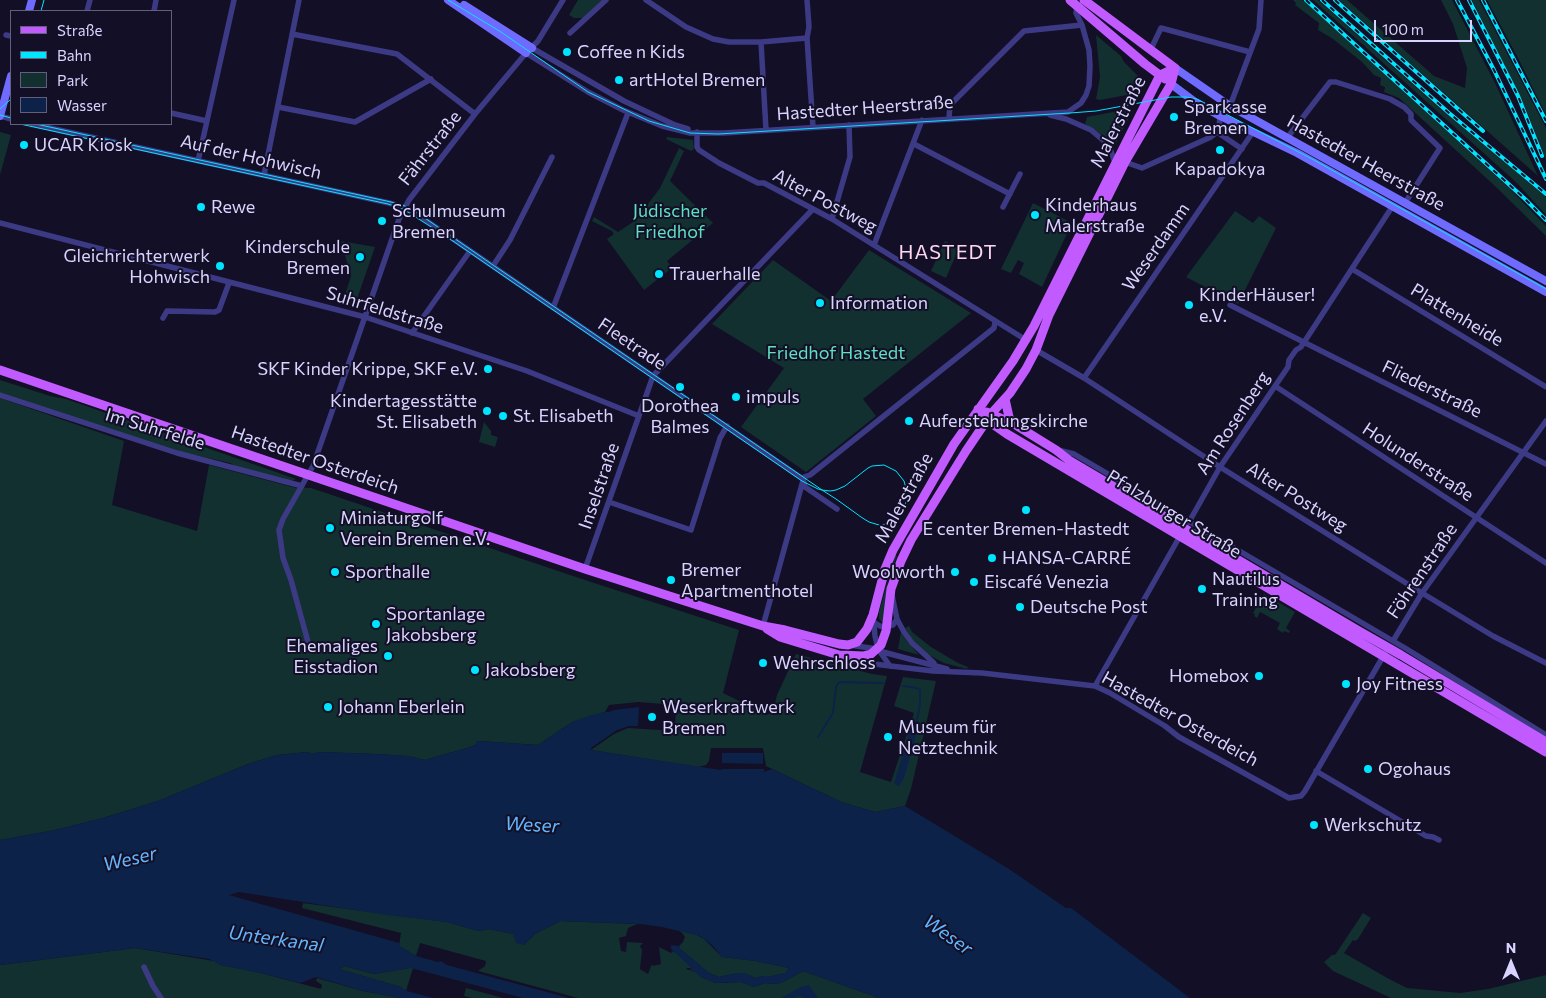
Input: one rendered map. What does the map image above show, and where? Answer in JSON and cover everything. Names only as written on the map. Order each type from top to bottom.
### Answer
[{"type":"main road","name":"Hastedter Heerstraße","points":[[448,0],[529,50]]},
{"type":"main road","name":"Hastedter Heerstraße","points":[[454,0],[529,50]]},
{"type":"main road","points":[[1070,0],[1081,3],[1175,68]]},
{"type":"main road","name":"Hastedter Heerstraße","points":[[1081,3],[1145,64],[1196,102],[1220,116],[1297,153],[1546,292]]},
{"type":"main road","name":"Hastedter Heerstraße","points":[[1175,68],[1230,106],[1546,281]]},
{"type":"main road","name":"Malerstraße","points":[[848,645],[857,642],[874,619],[879,586],[893,550],[954,444],[1026,340],[1160,75],[1175,68]]},
{"type":"main road","name":"Malerstraße","points":[[878,649],[885,638],[891,589],[911,540],[989,417],[1022,376],[1036,350],[1049,315],[1125,162],[1171,84],[1175,68]]},
{"type":"main road","points":[[0,116],[10,80]]},
{"type":"main road","name":"Hastedter Osterdeich","points":[[0,370],[585,569],[762,626],[848,645]]},
{"type":"main road","points":[[1005,399],[1009,417],[1014,424]]},
{"type":"main road","name":"Pfalzburger Straße","points":[[978,409],[1007,434],[1546,752]]},
{"type":"main road","name":"Pfalzburger Straße","points":[[989,417],[1014,424],[1070,461],[1391,644],[1546,742]]},
{"type":"main road","name":"Hastedter Osterdeich","points":[[762,626],[780,637],[839,655]]},
{"type":"main road","points":[[839,655],[863,656],[871,654],[878,649]]},
{"type":"street","points":[[198,161],[234,0]]},
{"type":"street","points":[[264,175],[299,0]]},
{"type":"street","name":"Fährstraße","points":[[308,642],[283,558],[279,530],[283,519],[313,466],[404,208],[475,114],[538,41],[563,0]]},
{"type":"street","points":[[570,34],[606,0]]},
{"type":"street","points":[[646,0],[686,27],[706,37],[729,42],[761,42],[807,38]]},
{"type":"street","points":[[807,0],[809,27],[807,38],[813,127]]},
{"type":"street","points":[[1230,106],[1259,29],[1261,0]]},
{"type":"street","points":[[949,118],[950,105],[1024,31],[1082,26],[1076,13],[1081,3]]},
{"type":"street","name":"Hastedter Heerstraße","points":[[529,50],[588,92],[628,112],[662,126],[690,133],[724,133],[1068,112],[1082,103],[1089,86],[1089,50],[1082,26]]},
{"type":"street","points":[[1150,49],[1161,28],[1250,52]]},
{"type":"street","points":[[292,34],[397,54],[432,79],[475,114]]},
{"type":"street","points":[[761,42],[766,130]]},
{"type":"street","name":"Hastedter Heerstraße","points":[[529,50],[624,101],[675,125],[697,132]]},
{"type":"street","points":[[278,107],[356,122],[432,79]]},
{"type":"street","points":[[1287,138],[1330,82],[1336,82],[1390,99],[1404,107],[1411,114],[1411,120],[1440,148],[1405,203]]},
{"type":"street","points":[[552,308],[628,112]]},
{"type":"street","points":[[172,113],[207,121]]},
{"type":"street","name":"Hastedter Heerstraße","points":[[1035,114],[1066,119],[1091,130],[1104,141],[1111,151],[1115,163]]},
{"type":"street","points":[[1125,162],[1142,168],[1211,136],[1217,132],[1220,116]]},
{"type":"street","points":[[874,245],[922,120]]},
{"type":"street","name":"Auf der Hohwisch","points":[[41,125],[58,127],[404,208]]},
{"type":"street","points":[[832,219],[850,157],[849,125]]},
{"type":"street","name":"Alter Postweg","points":[[697,132],[697,147],[699,150],[719,163],[758,183],[764,183],[832,219],[1026,340]]},
{"type":"street","points":[[1217,132],[1242,149]]},
{"type":"street","name":"Weserdamm","points":[[1084,378],[1253,132]]},
{"type":"street","points":[[914,144],[1010,194]]},
{"type":"street","points":[[492,266],[510,240],[552,157]]},
{"type":"street","points":[[1003,207],[1020,174]]},
{"type":"street","name":"Am Rosenberg","points":[[1189,522],[1220,467],[1275,386],[1296,350],[1301,348],[1392,207]]},
{"type":"street","name":"Fleetrade","points":[[404,208],[418,215],[727,426],[803,479],[805,487],[837,509]]},
{"type":"street","name":"Inselstraße","points":[[585,569],[653,376],[813,209]]},
{"type":"street","name":"Suhrfeldstraße","points":[[0,223],[365,318],[527,371],[639,416]]},
{"type":"street","points":[[412,333],[470,251]]},
{"type":"street","name":"Plattenheide","points":[[1352,269],[1546,387]]},
{"type":"street","points":[[163,318],[166,311],[215,312],[219,310],[229,282]]},
{"type":"street","points":[[1230,305],[1304,343]]},
{"type":"street","points":[[762,626],[803,479],[994,328],[996,322]]},
{"type":"street","name":"Fliederstraße","points":[[1304,343],[1546,464]]},
{"type":"street","name":"Alter Postweg","points":[[1036,350],[1084,378],[1220,467],[1422,593],[1493,636],[1546,663]]},
{"type":"street","name":"Holunderstraße","points":[[1275,386],[1546,562]]},
{"type":"street","name":"Im Suhrfelde","points":[[0,395],[169,450],[302,486]]},
{"type":"street","name":"Föhrenstraße","points":[[1295,797],[1301,796],[1422,593],[1546,421]]},
{"type":"street","points":[[609,502],[692,530],[720,438],[727,426]]},
{"type":"street","name":"Pfalzburger Straße","points":[[1056,450],[1074,454],[1546,735]]},
{"type":"street","points":[[1095,686],[1180,536]]},
{"type":"street","points":[[891,589],[897,619],[912,643],[934,663],[934,666]]},
{"type":"street","points":[[874,619],[880,626],[887,627]]},
{"type":"street","name":"Malerstraße","points":[[874,619],[874,635],[878,649],[890,666]]},
{"type":"street","name":"Malerstraße","points":[[887,627],[893,625],[897,619]]},
{"type":"street","name":"Hastedter Osterdeich","points":[[848,645],[878,649],[883,652],[956,671]]},
{"type":"street","name":"Hastedter Osterdeich","points":[[839,655],[857,662],[890,666],[1095,686],[1129,704],[1179,737],[1283,795],[1295,797]]},
{"type":"street","points":[[1316,771],[1426,836],[1439,840]]},
{"type":"street","points":[[144,967],[161,998]]},
{"type":"green space","points":[[578,0],[603,0],[583,18],[574,18],[569,15]]},
{"type":"green space","points":[[1293,0],[1303,0],[1509,188],[1546,226],[1546,236],[1496,187],[1399,98],[1384,92],[1385,87],[1380,85],[1381,78],[1374,75],[1362,62],[1333,39],[1318,30],[1319,23],[1295,5],[1296,3]]},
{"type":"green space","points":[[1313,0],[1318,0],[1437,106],[1546,197],[1546,215],[1517,183]]},
{"type":"green space","points":[[1339,0],[1347,0],[1434,76],[1465,88],[1467,68],[1453,24],[1441,0],[1452,0],[1495,83],[1538,176]]},
{"type":"green space","points":[[1472,0],[1479,0],[1546,128],[1546,160],[1525,107]]},
{"type":"green space","points":[[1487,0],[1546,0],[1546,115],[1519,60]]},
{"type":"green space","points":[[1096,35],[1121,56],[1124,62],[1142,80],[1132,94],[1100,100],[1096,99],[1100,77]]},
{"type":"green space","points":[[1129,109],[1132,111],[1113,149],[1102,135],[1085,124],[1087,117]]},
{"type":"green space","points":[[0,132],[11,135],[0,175]]},
{"type":"green space","points":[[667,137],[693,140],[694,149],[691,151],[666,139]]},
{"type":"green space","name":"Jüdischer Friedhof","points":[[679,148],[684,151],[670,181],[713,223],[667,261],[672,268],[644,290],[607,239],[614,234],[612,231],[592,221],[594,217],[618,232],[636,220],[660,188]]},
{"type":"green space","points":[[1033,203],[1072,223],[1042,287],[1019,274],[1024,263],[1018,260],[1011,273],[1001,269]]},
{"type":"green space","points":[[1235,211],[1253,223],[1259,216],[1276,228],[1238,304],[1186,277]]},
{"type":"green space","points":[[341,241],[375,247],[355,305],[343,301],[351,276]]},
{"type":"green space","points":[[945,241],[959,248],[946,278],[931,271]]},
{"type":"green space","name":"Friedhof Hastedt","points":[[869,250],[971,313],[863,399],[876,416],[806,472],[741,427],[784,368],[712,324],[773,260],[831,301]]},
{"type":"green space","points":[[0,380],[50,396],[66,399],[296,479],[291,481],[230,463],[173,450],[0,394]]},
{"type":"green space","points":[[0,398],[124,441],[112,505],[197,531],[209,465],[296,488],[311,488],[739,630],[723,693],[767,715],[773,711],[777,695],[796,654],[872,674],[887,676],[860,772],[891,782],[914,713],[894,706],[903,677],[936,681],[911,789],[905,806],[875,812],[841,802],[766,766],[763,748],[711,748],[709,761],[706,765],[698,767],[591,750],[614,734],[628,728],[675,731],[676,705],[638,702],[609,705],[605,712],[572,722],[538,745],[478,741],[475,745],[467,748],[425,760],[408,756],[320,752],[277,755],[248,764],[158,801],[103,818],[55,830],[0,840]]},
{"type":"green space","points":[[484,422],[491,431],[491,435],[498,437],[495,447],[479,442]]},
{"type":"green space","points":[[895,555],[897,556],[888,580],[883,623],[879,619],[879,612]]},
{"type":"green space","points":[[1264,594],[1295,612],[1286,628],[1290,631],[1289,633],[1284,631],[1283,633],[1277,629],[1280,623],[1260,612],[1257,618],[1254,616],[1255,614],[1253,613]]},
{"type":"green space","points":[[909,626],[912,632],[931,647],[968,667],[967,669],[944,663],[925,653],[910,637],[905,628]]},
{"type":"green space","points":[[901,632],[906,640],[919,655],[898,649]]},
{"type":"green space","points":[[303,903],[447,922],[478,931],[489,929],[514,934],[524,945],[535,934],[560,921],[637,924],[628,928],[626,936],[619,938],[621,951],[626,952],[627,942],[643,943],[640,946],[642,950],[640,969],[648,974],[652,964],[653,966],[661,964],[659,947],[679,955],[692,968],[686,969],[696,972],[701,977],[716,983],[741,982],[754,987],[765,983],[775,984],[783,982],[803,971],[879,998],[578,998],[478,971],[485,966],[486,961],[420,943],[416,956],[399,946],[401,933],[302,908]]},
{"type":"green space","points":[[1363,913],[1371,918],[1358,939],[1353,940],[1344,953],[1407,988],[1460,993],[1488,989],[1546,975],[1546,998],[1391,998],[1333,971],[1324,962],[1332,955],[1335,955]]},
{"type":"green space","points":[[678,930],[695,934],[704,939],[722,957],[756,961],[789,968],[786,973],[772,976],[756,978],[738,973],[719,977],[709,973],[680,949],[679,946],[685,937]]},
{"type":"green space","points":[[135,948],[214,961],[221,965],[261,973],[321,989],[322,985],[316,981],[317,978],[363,991],[400,998],[0,998],[0,965]]},
{"type":"green space","points":[[344,966],[374,974],[413,968],[406,991],[401,987],[342,970],[341,968]]},
{"type":"green space","points":[[466,988],[503,998],[472,998],[464,996]]},
{"type":"water","points":[[639,707],[638,726],[629,726],[617,730],[591,748],[591,750],[721,770],[764,769],[764,772],[772,769],[841,802],[875,812],[905,806],[1009,869],[1066,908],[1071,908],[1190,998],[879,998],[803,971],[783,982],[775,984],[765,983],[754,987],[741,982],[716,983],[690,970],[691,967],[671,949],[671,945],[679,946],[680,949],[709,973],[719,977],[738,973],[745,973],[756,978],[772,976],[785,973],[789,968],[756,961],[722,957],[712,945],[700,936],[662,927],[640,924],[560,921],[535,934],[524,945],[516,943],[513,934],[489,929],[478,931],[447,922],[386,915],[239,892],[229,895],[399,943],[399,946],[416,956],[438,962],[441,961],[447,965],[569,998],[523,998],[411,968],[374,974],[344,966],[341,968],[433,998],[400,998],[363,991],[316,977],[300,983],[221,965],[209,959],[135,948],[0,965],[0,840],[55,830],[103,818],[158,801],[248,764],[277,755],[320,752],[408,756],[425,760],[467,748],[475,745],[477,741],[538,745],[572,722],[605,712]]},
{"type":"water","points":[[917,720],[919,722],[914,743],[904,778],[899,786],[894,784],[912,722]]},
{"type":"water","points":[[722,753],[763,753],[763,764],[722,763]]},
{"type":"water","points":[[809,985],[818,998],[803,998],[800,996],[781,998],[801,987]]},
{"type":"waterway","points":[[818,737],[833,713],[836,687],[839,682],[883,683]]},
{"type":"waterway","points":[[903,686],[920,690],[917,720]]},
{"type":"tram line","points":[[41,10],[44,0]]},
{"type":"tram line","points":[[448,0],[501,32],[588,92],[649,121],[690,133],[718,134],[1070,113],[1096,111],[1171,97],[1197,99],[1312,159],[1546,289]]},
{"type":"tram line","points":[[0,109],[10,100]]},
{"type":"tram line","points":[[0,115],[10,118]]},
{"type":"tram line","points":[[25,125],[388,204],[403,209],[450,239],[802,481],[822,490]]},
{"type":"tram line","points":[[41,125],[405,206],[822,490]]},
{"type":"tram line","points":[[884,465],[896,471],[904,481],[907,492],[905,508],[899,516],[887,524],[879,525],[869,522],[822,490],[836,490],[845,486],[868,468],[884,465]]},
{"type":"railway","points":[[1306,0],[1546,220]]},
{"type":"railway","points":[[1322,0],[1449,113],[1546,194]]},
{"type":"railway","points":[[1335,0],[1483,131]]},
{"type":"railway","points":[[1457,0],[1494,70],[1546,179]]},
{"type":"railway","points":[[1469,0],[1518,96],[1542,156]]},
{"type":"railway","points":[[1483,0],[1546,121]]},
{"type":"place","name":"Coffee n Kids","points":[[567,52]]},
{"type":"place","name":"artHotel Bremen","points":[[619,80]]},
{"type":"place","name":"Sparkasse Bremen","points":[[1174,117]]},
{"type":"place","name":"UCAR Kiosk","points":[[24,145]]},
{"type":"place","name":"Kapadokya","points":[[1220,150]]},
{"type":"place","name":"Rewe","points":[[201,207]]},
{"type":"place","name":"Kinderhaus Malerstraße","points":[[1035,215]]},
{"type":"place","name":"Schulmuseum Bremen","points":[[382,221]]},
{"type":"place","name":"Kinderschule Bremen","points":[[360,257]]},
{"type":"place","name":"Gleichrichterwerk Hohwisch","points":[[220,266]]},
{"type":"place","name":"Trauerhalle","points":[[659,274]]},
{"type":"place","name":"Information","points":[[820,303]]},
{"type":"place","name":"KinderHäuser! e.V.","points":[[1189,305]]},
{"type":"place","name":"SKF Kinder Krippe, SKF e.V.","points":[[488,369]]},
{"type":"place","name":"Dorothea Balmes","points":[[680,387]]},
{"type":"place","name":"impuls","points":[[736,397]]},
{"type":"place","name":"Kindertagesstätte St. Elisabeth","points":[[487,411]]},
{"type":"place","name":"St. Elisabeth","points":[[503,416]]},
{"type":"place","name":"Auferstehungskirche","points":[[909,421]]},
{"type":"place","name":"E center Bremen-Hastedt","points":[[1026,510]]},
{"type":"place","name":"Miniaturgolf Verein Bremen e.V.","points":[[330,528]]},
{"type":"place","name":"HANSA-CARRÉ","points":[[992,558]]},
{"type":"place","name":"Sporthalle","points":[[335,572]]},
{"type":"place","name":"Woolworth","points":[[955,572]]},
{"type":"place","name":"Bremer Apartmenthotel","points":[[671,580]]},
{"type":"place","name":"Eiscafé Venezia","points":[[974,582]]},
{"type":"place","name":"Nautilus Training","points":[[1202,589]]},
{"type":"place","name":"Deutsche Post","points":[[1020,607]]},
{"type":"place","name":"Sportanlage Jakobsberg","points":[[376,624]]},
{"type":"place","name":"Ehemaliges Eisstadion","points":[[388,656]]},
{"type":"place","name":"Wehrschloss","points":[[763,663]]},
{"type":"place","name":"Jakobsberg","points":[[475,670]]},
{"type":"place","name":"Homebox","points":[[1259,676]]},
{"type":"place","name":"Joy Fitness","points":[[1346,684]]},
{"type":"place","name":"Johann Eberlein","points":[[328,707]]},
{"type":"place","name":"Weserkraftwerk Bremen","points":[[652,717]]},
{"type":"place","name":"Museum für Netztechnik","points":[[888,737]]},
{"type":"place","name":"Ogohaus","points":[[1368,769]]},
{"type":"place","name":"Werkschutz","points":[[1314,825]]},
{"type":"district","name":"HASTEDT","points":[[948,252]]},
{"type":"water label","name":"Weser","points":[[532,825]]},
{"type":"water label","name":"Weser","points":[[130,859]]},
{"type":"water label","name":"Weser","points":[[948,935]]},
{"type":"water label","name":"Unterkanal","points":[[276,939]]}]
